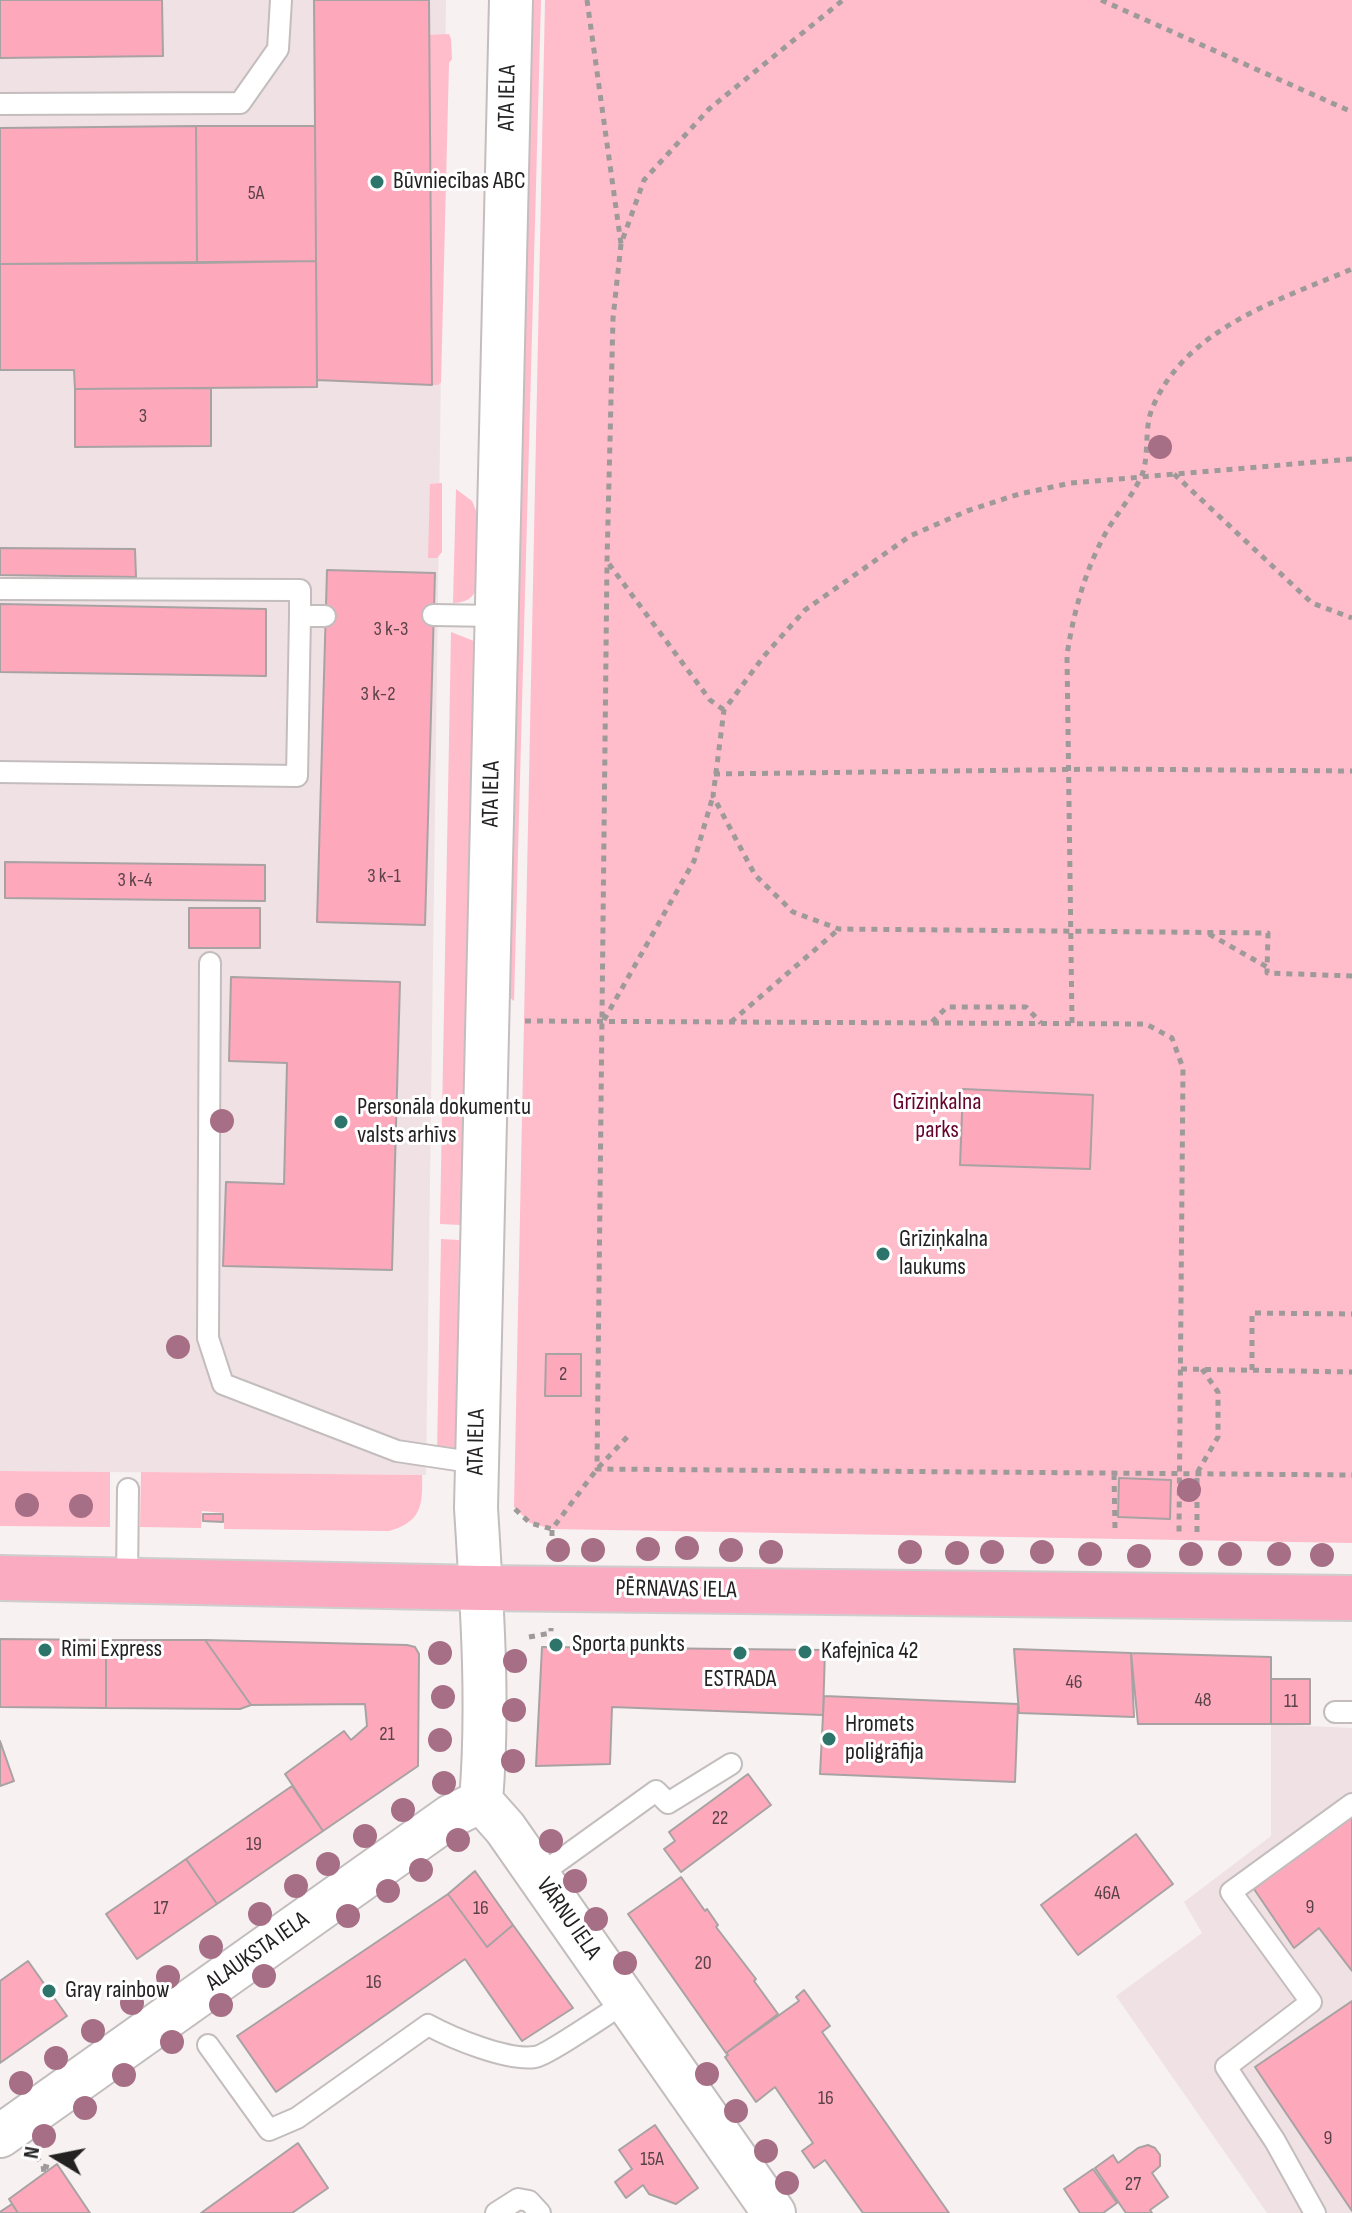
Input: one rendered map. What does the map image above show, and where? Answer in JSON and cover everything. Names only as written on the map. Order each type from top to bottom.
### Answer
[{"type":"main road","name":"PĒRNAVAS IELA","points":[[0,1578],[481,1588],[1352,1598]]},
{"type":"street","name":"ATA IELA","points":[[481,1588],[476,1508],[511,0]]},
{"type":"street","points":[[481,1588],[484,1759],[481,1801]]},
{"type":"street","name":"VĀRNU IELA","points":[[481,1801],[505,1828],[774,2213]]},
{"type":"street","name":"ALAUKSTA IELA","points":[[0,2136],[451,1816],[481,1801]]},
{"type":"lane","points":[[0,104],[240,103],[278,49],[281,0]]},
{"type":"lane","points":[[0,589],[300,590],[297,776],[0,772]]},
{"type":"lane","points":[[433,615],[497,616]]},
{"type":"lane","points":[[300,616],[325,616]]},
{"type":"lane","points":[[210,963],[208,1338],[223,1384],[397,1451],[477,1463]]},
{"type":"lane","points":[[127,1580],[128,1489]]},
{"type":"lane","points":[[538,1876],[656,1791],[668,1803],[731,1764]]},
{"type":"lane","points":[[1315,2213],[1275,2141],[1226,2067],[1311,2002],[1231,1892],[1352,1804]]},
{"type":"lane","points":[[208,2045],[269,2130],[297,2118],[428,2025],[454,2039],[507,2054],[536,2058],[626,2002]]},
{"type":"lane","points":[[496,2213],[518,2199],[529,2201],[540,2213]]},
{"type":"path","points":[[587,0],[621,244]]},
{"type":"path","points":[[597,1469],[607,562],[613,318],[621,244],[644,180],[653,170],[709,109],[843,0]]},
{"type":"path","points":[[1101,0],[1352,112]]},
{"type":"path","points":[[1072,1023],[1067,655],[1072,622],[1103,537],[1142,478],[1152,410],[1168,380],[1197,346],[1249,314],[1352,269]]},
{"type":"path","points":[[604,1021],[694,861],[713,796],[724,710],[764,656],[805,610],[910,536],[967,511],[1019,494],[1071,483],[1352,459]]},
{"type":"path","points":[[1173,474],[1312,603],[1352,618]]},
{"type":"path","points":[[607,562],[710,700],[724,710]]},
{"type":"path","points":[[714,774],[1069,769],[1352,771]]},
{"type":"path","points":[[713,796],[755,875],[793,912],[839,929],[1268,933],[1267,973],[1352,976]]},
{"type":"path","points":[[731,1022],[839,929]]},
{"type":"path","points":[[1208,933],[1267,967]]},
{"type":"path","points":[[931,1023],[947,1007],[1026,1007],[1041,1023]]},
{"type":"path","points":[[524,1021],[1146,1024],[1172,1038],[1183,1068],[1179,1532]]},
{"type":"path","points":[[1252,1370],[1252,1313],[1352,1314]]},
{"type":"path","points":[[1181,1369],[1352,1372]]},
{"type":"path","points":[[1197,1532],[1197,1473],[1218,1437],[1218,1392],[1202,1369]]},
{"type":"path","points":[[514,1507],[530,1523],[552,1529],[597,1469],[629,1435]]},
{"type":"path","points":[[597,1469],[1352,1475]]},
{"type":"path","points":[[1114,1474],[1115,1529]]},
{"type":"path","points":[[43,2166],[51,2168]]},
{"type":"shaded area","points":[[0,0],[446,0],[426,1475],[0,1471]]},
{"type":"shaded area","points":[[1271,1724],[1352,1728],[1352,2213],[1267,2213],[1116,1996],[1202,1933],[1184,1902],[1271,1836]]},
{"type":"green space","points":[[533,0],[541,0],[514,1001],[506,995],[527,107]]},
{"type":"green space","name":"Grīziņkalna parks","points":[[545,0],[1352,0],[1352,1543],[552,1529],[530,1523],[514,1507]]},
{"type":"green space","points":[[449,34],[452,59],[449,63],[441,382],[432,385],[429,35]]},
{"type":"green space","points":[[442,483],[442,552],[437,558],[428,558],[430,484]]},
{"type":"green space","points":[[456,489],[472,501],[477,513],[477,587],[468,599],[453,603]]},
{"type":"green space","points":[[451,632],[474,641],[461,1225],[440,1224]]},
{"type":"green space","points":[[441,1239],[459,1240],[457,1457],[437,1454]]},
{"type":"green space","points":[[0,1471],[110,1472],[110,1527],[0,1526]]},
{"type":"green space","points":[[141,1472],[422,1475],[422,1496],[414,1518],[389,1531],[224,1529],[224,1513],[202,1511],[201,1528],[140,1527]]},
{"type":"building","points":[[0,0],[162,0],[163,56],[0,58]]},
{"type":"building","points":[[314,0],[429,0],[432,385],[317,380]]},
{"type":"building","points":[[196,126],[197,263],[0,264],[0,128]]},
{"type":"building","points":[[196,126],[315,126],[316,261],[197,263]]},
{"type":"building","points":[[316,261],[317,387],[75,389],[74,370],[0,370],[0,264]]},
{"type":"building","points":[[211,388],[211,446],[75,447],[75,389]]},
{"type":"building","points":[[0,548],[135,549],[136,577],[0,575]]},
{"type":"building","points":[[327,570],[435,573],[425,925],[317,922]]},
{"type":"building","points":[[0,604],[266,609],[266,676],[0,672]]},
{"type":"building","points":[[5,862],[265,865],[265,901],[5,898]]},
{"type":"building","points":[[189,908],[260,908],[260,948],[189,948]]},
{"type":"building","name":"Personāla dokumentu valsts arhīvs","points":[[231,977],[400,982],[392,1270],[223,1266],[226,1182],[284,1184],[287,1063],[229,1061]]},
{"type":"building","points":[[963,1089],[1093,1095],[1090,1169],[960,1165]]},
{"type":"building","points":[[546,1354],[581,1354],[581,1396],[545,1396]]},
{"type":"building","points":[[1119,1478],[1171,1480],[1170,1519],[1118,1517]]},
{"type":"building","points":[[203,1514],[223,1514],[223,1522],[203,1521]]},
{"type":"building","points":[[0,1639],[106,1640],[106,1708],[0,1707]]},
{"type":"building","points":[[106,1640],[205,1640],[251,1705],[240,1709],[106,1708]]},
{"type":"building","points":[[205,1640],[415,1647],[419,1654],[418,1766],[323,1831],[285,1774],[344,1731],[351,1740],[367,1726],[365,1704],[251,1705]]},
{"type":"building","points":[[542,1647],[825,1650],[823,1715],[612,1707],[610,1764],[536,1766]]},
{"type":"building","points":[[1014,1649],[1131,1653],[1134,1717],[1019,1713]]},
{"type":"building","points":[[1131,1653],[1271,1657],[1271,1724],[1138,1724]]},
{"type":"building","points":[[1271,1679],[1310,1679],[1310,1724],[1271,1724]]},
{"type":"building","points":[[824,1696],[1018,1704],[1015,1782],[820,1774]]},
{"type":"building","points":[[0,1741],[14,1781],[0,1786]]},
{"type":"building","points":[[748,1774],[771,1805],[681,1872],[664,1849],[675,1841],[669,1832]]},
{"type":"building","points":[[292,1786],[323,1831],[217,1904],[186,1859]]},
{"type":"building","points":[[1352,1814],[1352,1971],[1319,1928],[1294,1948],[1254,1889]]},
{"type":"building","points":[[1136,1834],[1173,1884],[1078,1955],[1041,1905]]},
{"type":"building","points":[[186,1859],[217,1904],[137,1959],[106,1914]]},
{"type":"building","points":[[475,1871],[513,1925],[487,1947],[448,1894]]},
{"type":"building","points":[[681,1877],[705,1911],[707,1909],[718,1925],[716,1927],[778,2014],[726,2053],[628,1914]]},
{"type":"building","points":[[448,1894],[487,1947],[513,1925],[573,2008],[522,2041],[465,1959],[276,2092],[237,2036]]},
{"type":"building","points":[[28,1961],[67,2016],[0,2063],[0,1981]]},
{"type":"building","points":[[804,1990],[830,2026],[822,2032],[949,2213],[863,2213],[825,2160],[814,2168],[802,2151],[813,2143],[775,2087],[756,2102],[725,2057],[728,2055],[726,2053],[799,2001],[796,1997]]},
{"type":"building","points":[[1352,2001],[1352,2211],[1255,2067]]},
{"type":"building","points":[[655,2125],[698,2188],[676,2204],[649,2194],[643,2185],[626,2198],[615,2182],[632,2169],[619,2150]]},
{"type":"building","points":[[298,2143],[328,2188],[292,2213],[201,2213]]},
{"type":"building","points":[[1148,2145],[1160,2155],[1160,2166],[1152,2173],[1168,2197],[1150,2210],[1152,2213],[1126,2213],[1095,2168],[1113,2155],[1118,2163],[1138,2148]]},
{"type":"building","points":[[57,2164],[90,2213],[18,2213],[9,2199]]},
{"type":"building","points":[[1093,2169],[1117,2203],[1103,2213],[1080,2213],[1064,2189]]},
{"type":"building","points":[[12,2204],[18,2213],[0,2213],[0,2212]]},
{"type":"place","name":"Būvniecības ABC","points":[[377,182]]},
{"type":"place","name":"Personāla dokumentu valsts arhīvs","points":[[341,1122]]},
{"type":"place","name":"Grīziņkalna laukums","points":[[883,1254]]},
{"type":"place","name":"Sporta punkts","points":[[556,1645]]},
{"type":"place","name":"Rimi Express","points":[[45,1650]]},
{"type":"place","name":"Kafejnīca 42","points":[[805,1652]]},
{"type":"place","name":"ESTRADA","points":[[740,1653]]},
{"type":"place","name":"Hromets poligrāfija","points":[[829,1739]]},
{"type":"place","name":"Gray rainbow","points":[[49,1991]]}]
